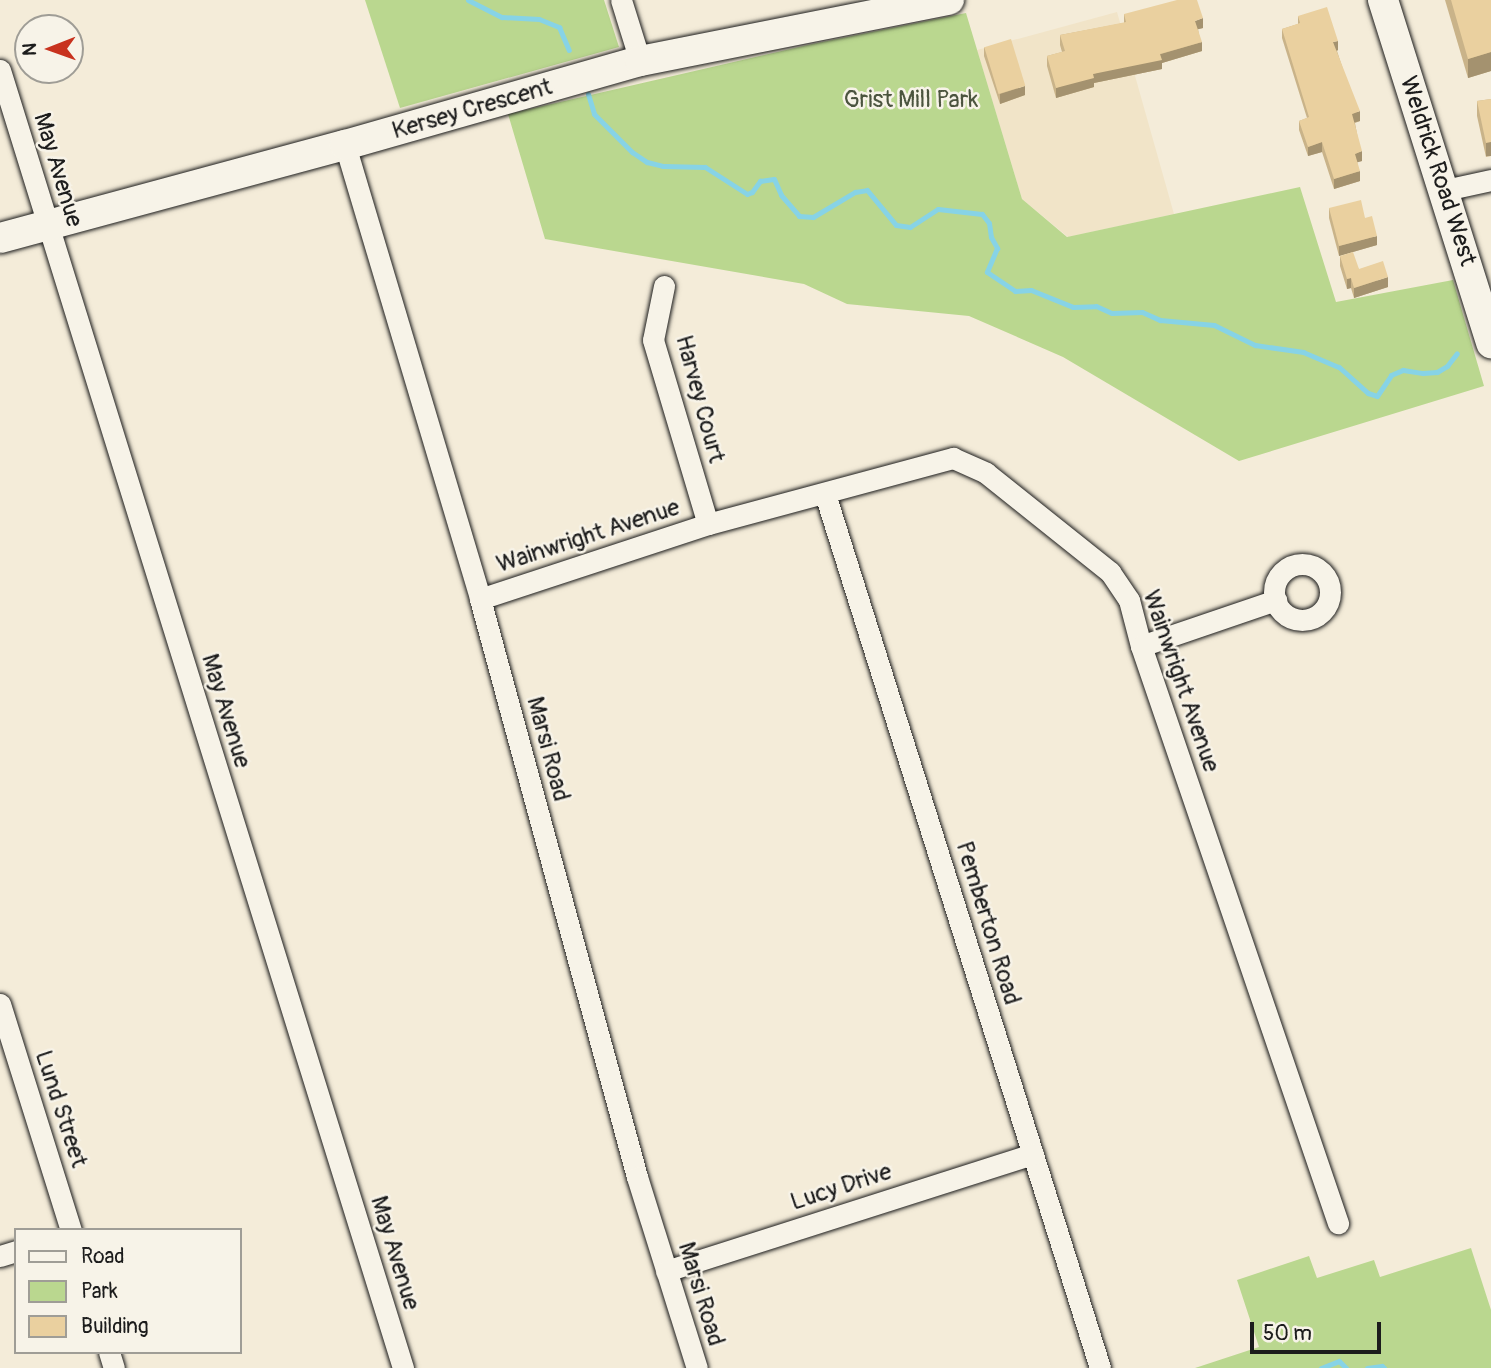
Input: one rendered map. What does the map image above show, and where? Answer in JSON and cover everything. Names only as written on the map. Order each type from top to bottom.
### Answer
[{"type":"street","points":[[621,0],[640,61]]},
{"type":"street","name":"Kersey Crescent","points":[[0,237],[345,145],[640,61],[949,0]]},
{"type":"street","name":"Weldrick Road West","points":[[1383,0],[1491,343]]},
{"type":"street","name":"May Avenue","points":[[0,70],[403,1368]]},
{"type":"street","name":"Marsi Road","points":[[345,145],[480,599],[637,1178],[697,1368]]},
{"type":"street","points":[[1445,190],[1491,180]]},
{"type":"street","name":"Harvey Court","points":[[664,286],[653,340],[708,524]]},
{"type":"street","name":"Wainwright Avenue","points":[[480,599],[708,524],[953,458],[986,473],[1110,572],[1129,600],[1142,646],[1338,1223]]},
{"type":"street","name":"Pemberton Road","points":[[825,494],[1100,1368]]},
{"type":"street","points":[[1142,646],[1276,600]]},
{"type":"street","name":"Lund Street","points":[[0,1004],[70,1228]]},
{"type":"street","name":"Lucy Drive","points":[[666,1270],[1033,1154]]},
{"type":"shaded area","points":[[1117,12],[1174,214],[1068,237],[1022,199],[977,50]]},
{"type":"green space","points":[[365,0],[604,0],[619,47],[400,108]]},
{"type":"green space","name":"Grist Mill Park","points":[[966,13],[1022,199],[1067,237],[1300,187],[1336,302],[1453,280],[1484,386],[1239,461],[1063,357],[969,316],[847,304],[804,284],[545,239],[508,114],[812,44]]},
{"type":"green space","points":[[1471,1248],[1491,1310],[1491,1368],[1195,1368],[1259,1347],[1237,1280],[1309,1256],[1317,1278],[1374,1260],[1380,1277]]},
{"type":"building","points":[[1177,0],[1197,0],[1203,18],[1195,21],[1202,42],[1160,54],[1162,60],[1093,74],[1094,78],[1056,88],[1047,56],[1065,51],[1060,35],[1126,22],[1124,14]]},
{"type":"building","points":[[1451,0],[1491,0],[1491,52],[1468,59]]},
{"type":"building","points":[[1327,7],[1338,41],[1333,42],[1360,111],[1352,114],[1362,151],[1355,154],[1360,171],[1334,179],[1322,142],[1308,147],[1299,121],[1309,117],[1282,29],[1300,23],[1298,16]]},
{"type":"building","points":[[1011,39],[1025,86],[999,94],[984,47]]},
{"type":"building","points":[[1491,99],[1491,142],[1486,143],[1477,101]]},
{"type":"building","points":[[1361,200],[1365,218],[1372,216],[1377,236],[1339,246],[1329,208]]},
{"type":"building","points":[[1353,252],[1359,269],[1383,261],[1388,277],[1354,288],[1351,278],[1347,279],[1340,256]]},
{"type":"waterway","points":[[468,0],[502,17],[539,19],[559,27],[569,50]]},
{"type":"waterway","points":[[588,94],[594,114],[632,152],[647,162],[663,166],[705,167],[747,194],[752,192],[760,181],[774,179],[781,195],[799,216],[813,217],[855,192],[867,190],[896,225],[910,227],[938,209],[982,214],[989,223],[991,237],[997,248],[987,272],[1015,291],[1031,290],[1073,307],[1096,306],[1112,313],[1142,312],[1160,320],[1214,325],[1255,345],[1303,352],[1339,367],[1368,393],[1377,396],[1391,375],[1403,370],[1437,372],[1447,366],[1457,353]]},
{"type":"waterway","points":[[1321,1368],[1339,1361],[1346,1368]]},
{"type":"waterway","points":[[1367,1368],[1384,1368]]}]
